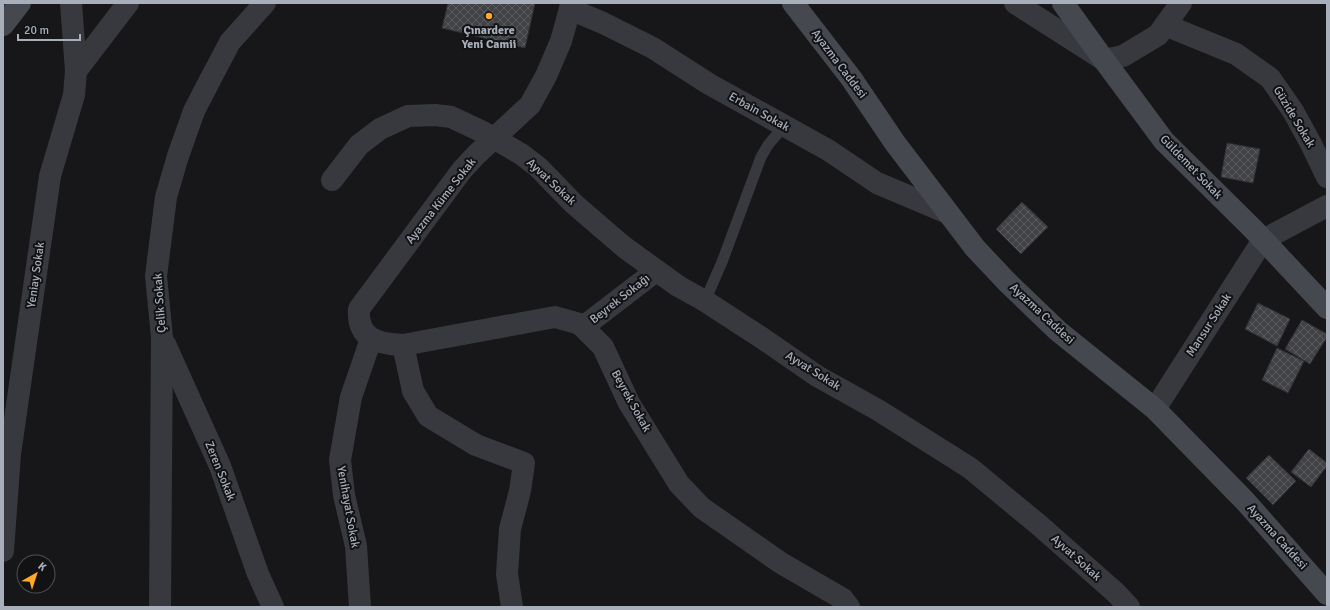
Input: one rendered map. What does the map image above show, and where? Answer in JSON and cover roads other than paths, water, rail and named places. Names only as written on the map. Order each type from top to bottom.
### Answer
[{"type":"street","points":[[3,25],[20,3]]},
{"type":"street","name":"Yeniay Sokak","points":[[3,551],[7,453],[50,176],[74,95],[76,71],[71,3]]},
{"type":"street","points":[[76,71],[128,3]]},
{"type":"street","name":"Çelik Sokak","points":[[160,607],[162,337],[156,276],[166,197],[178,156],[194,111],[230,42],[265,3]]},
{"type":"street","name":"Ayazma Caddesi","points":[[793,3],[851,78],[895,143],[975,248],[1007,282],[1052,325],[1155,409],[1245,501],[1327,594]]},
{"type":"street","name":"Güldemet Sokak","points":[[1015,3],[1104,60],[1164,141],[1263,240],[1327,308]]},
{"type":"street","points":[[1064,3],[1104,60],[1123,56],[1158,35],[1181,3]]},
{"type":"street","points":[[1159,3],[1163,28]]},
{"type":"street","name":"Erbain Sokak","points":[[570,6],[653,48],[709,84],[828,150],[877,183],[948,213]]},
{"type":"street","name":"Ayazma Küme Sokak","points":[[371,339],[360,326],[358,319],[360,309],[446,191],[472,160],[530,105],[546,76],[561,41],[570,6]]},
{"type":"street","name":"Güzide Sokak","points":[[1163,28],[1236,54],[1270,78],[1293,111],[1327,177]]},
{"type":"street","name":"Ayvat Sokak","points":[[332,180],[359,145],[380,129],[408,116],[434,115],[451,117],[494,138],[521,154],[538,167],[574,204],[624,247],[656,271],[762,338],[817,376],[878,410],[970,468],[1039,524],[1129,607]]},
{"type":"street","points":[[1263,240],[1327,206]]},
{"type":"street","name":"Mansur Sokak","points":[[1155,409],[1263,240]]},
{"type":"street","name":"Beyrek Sokağı","points":[[583,327],[656,271]]},
{"type":"street","name":"Beyrek Sokak","points":[[371,339],[388,344],[403,344],[555,317],[580,324],[602,347],[630,403],[679,484],[702,508],[781,563],[843,599],[849,607]]},
{"type":"street","name":"Zeren Sokak","points":[[162,337],[220,466],[258,574],[273,607]]},
{"type":"street","name":"Yenihayat Sokak","points":[[360,607],[356,546],[344,495],[340,460],[351,397],[371,339]]},
{"type":"street","points":[[403,344],[413,391],[428,416],[476,445],[524,463],[520,492],[510,529],[507,574],[512,607]]},
{"type":"lane","points":[[704,301],[722,262],[761,157],[768,145],[784,126]]},
{"type":"place","name":"Çınardere Yeni Camii","points":[[489,16]]}]
